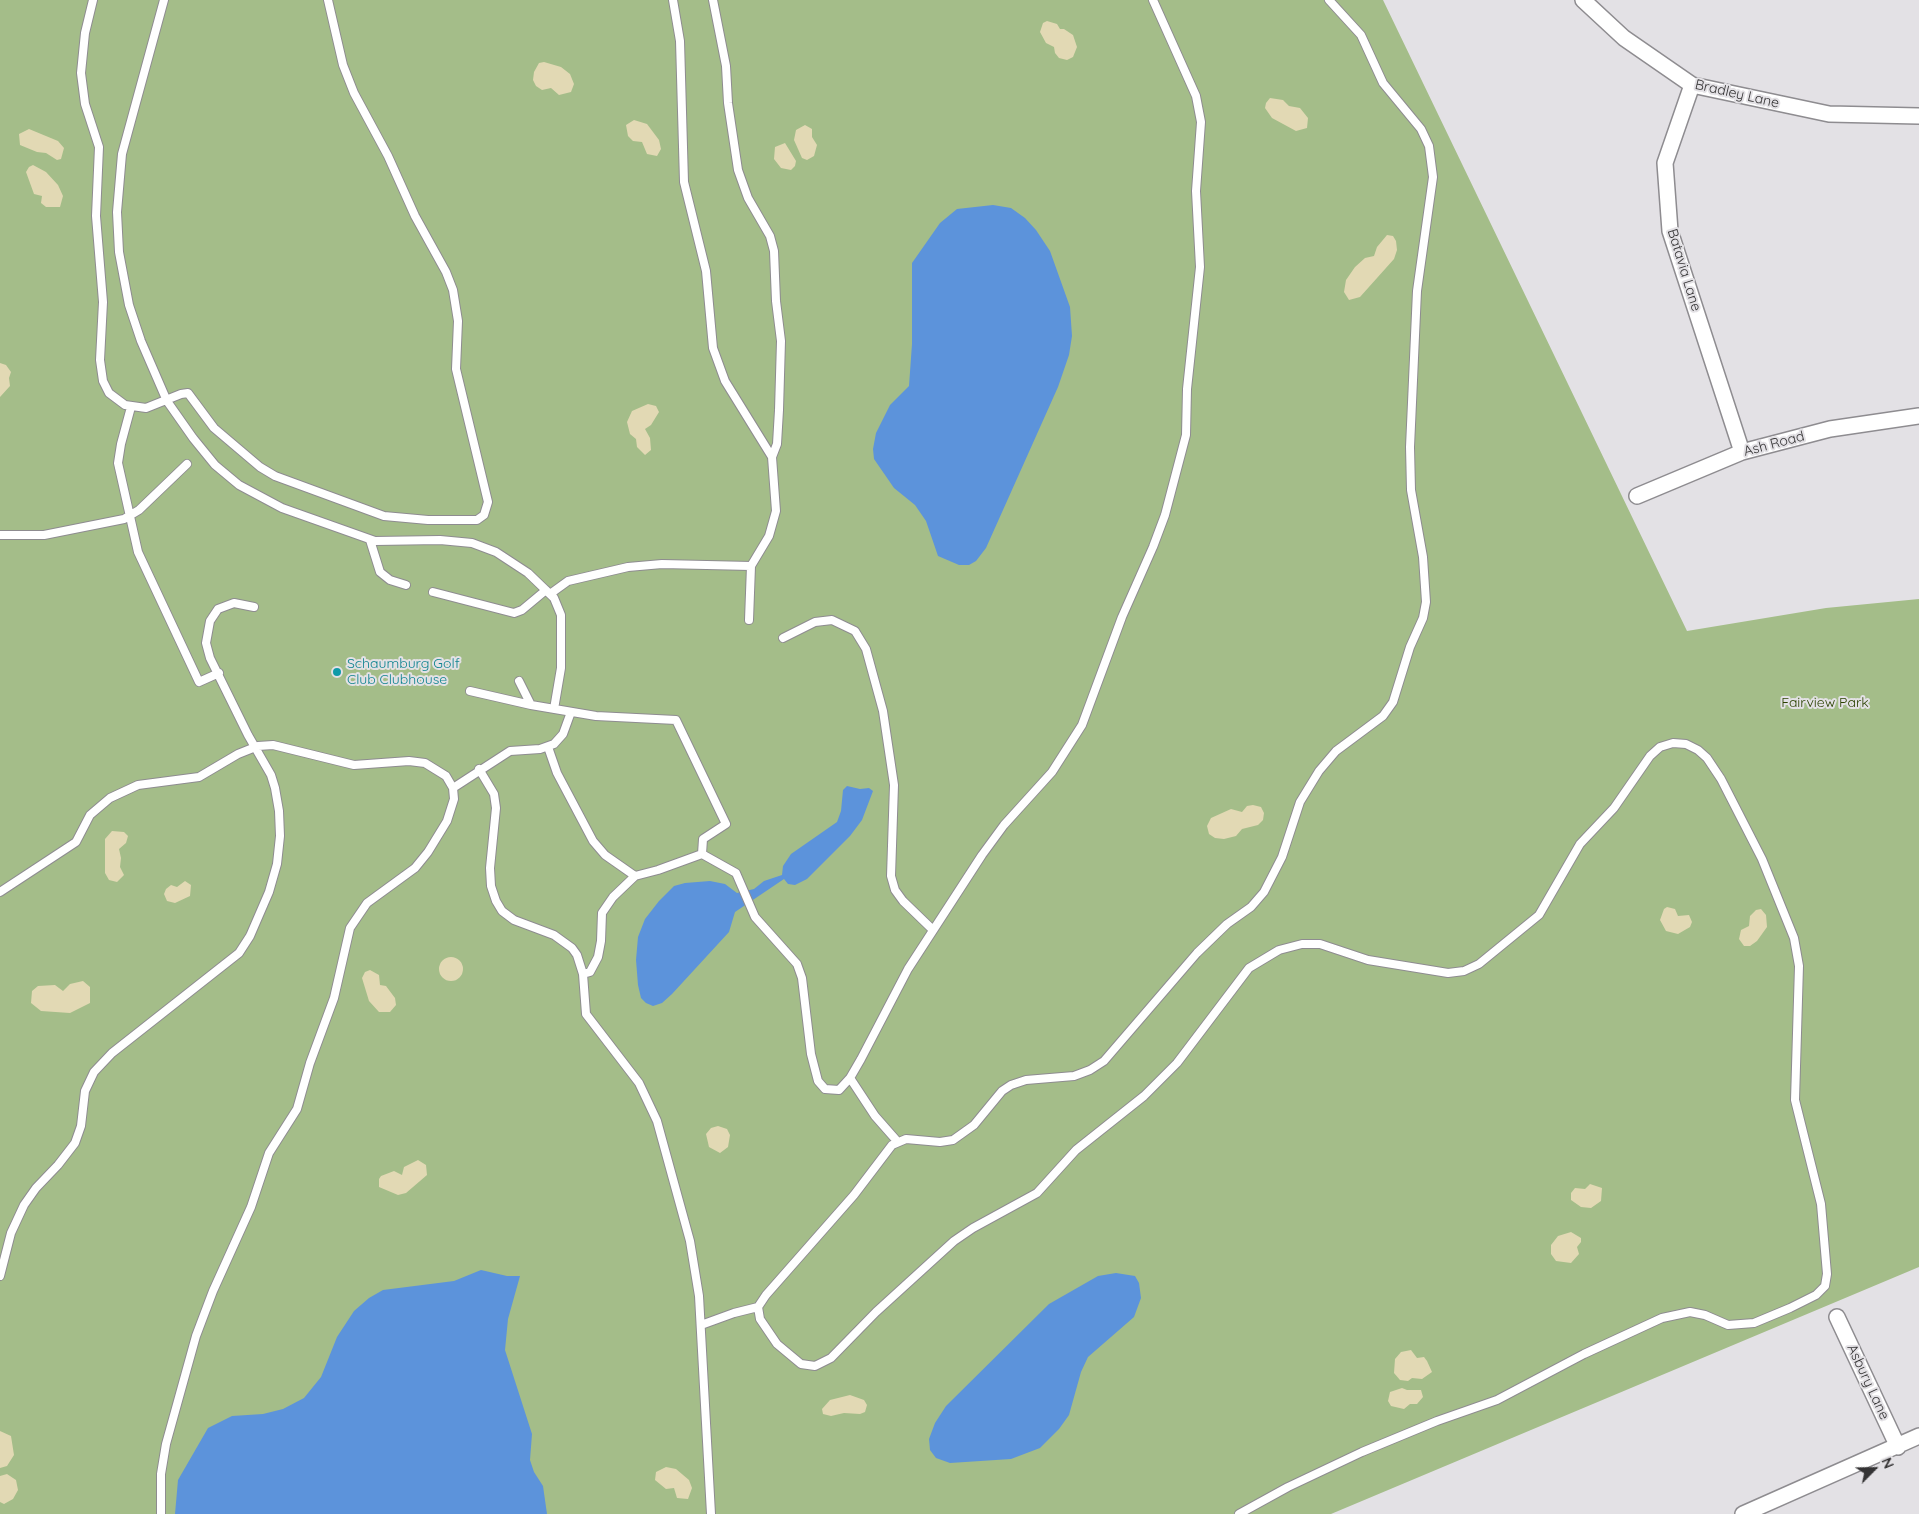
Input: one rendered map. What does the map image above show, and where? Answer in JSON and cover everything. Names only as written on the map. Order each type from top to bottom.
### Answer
[{"type":"street","name":"Bradley Lane","points":[[1583,0],[1624,38],[1692,85],[1829,114],[1919,116]]},
{"type":"street","name":"Batavia Lane","points":[[1692,85],[1665,164],[1670,231],[1742,452]]},
{"type":"street","name":"Ash Road","points":[[1637,496],[1742,452],[1830,429],[1919,416]]},
{"type":"street","name":"Asbury Lane","points":[[1837,1317],[1898,1447]]},
{"type":"street","points":[[1742,1514],[1898,1447],[1919,1436]]},
{"type":"lane","points":[[93,0],[85,34],[81,73],[83,93],[98,140],[100,159],[96,216],[103,286],[100,360],[104,381],[109,393],[131,407],[150,408],[181,394],[188,393],[214,428],[260,467],[275,476],[379,514],[420,520],[474,520],[481,518],[487,511],[488,502],[456,369],[458,321],[453,290],[446,272],[415,216],[388,156],[354,93],[337,41],[328,0]]},
{"type":"lane","points":[[164,0],[130,118],[120,169],[117,212],[119,252],[129,305],[141,342],[167,401],[204,453],[239,485],[282,508],[370,540],[440,540],[472,543],[507,558],[548,592],[560,610],[563,626],[562,668],[554,709]]},
{"type":"lane","points":[[673,0],[680,41],[684,182],[706,271],[713,348],[725,382],[772,457]]},
{"type":"lane","points":[[713,0],[726,66],[728,103],[738,170],[750,204],[770,236],[774,251],[775,289],[782,359],[777,444],[772,457],[776,500],[775,516],[769,536],[751,566],[749,620]]},
{"type":"lane","points":[[584,974],[590,972],[593,968],[600,949],[602,912],[635,876],[702,854],[736,873],[755,917],[790,954],[800,971],[812,1054],[822,1086],[829,1091],[839,1090],[850,1078],[908,969],[993,839],[1052,772],[1082,725],[1122,617],[1153,548],[1184,449],[1188,373],[1200,267],[1196,191],[1201,122],[1196,96],[1153,0]]},
{"type":"lane","points":[[701,1325],[734,1313],[758,1308],[766,1295],[854,1194],[897,1141],[911,1139],[940,1142],[952,1140],[974,1124],[1002,1091],[1012,1085],[1026,1080],[1074,1076],[1090,1070],[1104,1061],[1197,953],[1227,924],[1251,907],[1264,892],[1282,857],[1296,811],[1319,772],[1336,751],[1383,716],[1393,702],[1410,647],[1423,618],[1426,602],[1423,557],[1411,490],[1410,447],[1418,291],[1434,177],[1429,146],[1421,129],[1383,83],[1361,34],[1329,0]]},
{"type":"lane","points":[[131,407],[118,463],[138,552],[199,682],[218,674]]},
{"type":"lane","points":[[0,535],[44,535],[111,523],[130,516],[187,464]]},
{"type":"lane","points":[[370,540],[380,572],[390,580],[406,585]]},
{"type":"lane","points":[[433,592],[514,613],[522,610],[568,580],[628,567],[662,564],[751,566]]},
{"type":"lane","points":[[0,1276],[11,1233],[24,1205],[36,1188],[58,1165],[75,1143],[81,1126],[85,1091],[94,1072],[112,1054],[230,961],[250,936],[274,879],[280,836],[279,811],[275,788],[271,776],[218,674],[206,643],[214,614],[218,609],[229,604],[254,608]]},
{"type":"lane","points":[[783,638],[815,622],[832,620],[855,631],[866,648],[883,711],[894,785],[891,876],[895,890],[903,901],[933,930]]},
{"type":"lane","points":[[519,681],[531,705]]},
{"type":"lane","points":[[470,691],[570,712],[611,717],[676,720],[726,824],[703,839],[702,854]]},
{"type":"lane","points":[[453,788],[510,751],[548,747],[562,734],[570,712]]},
{"type":"lane","points":[[758,1308],[764,1327],[791,1358],[805,1366],[815,1366],[826,1362],[876,1312],[954,1241],[973,1228],[1037,1193],[1076,1150],[1157,1084],[1177,1063],[1243,975],[1255,963],[1287,947],[1320,944],[1336,948],[1360,958],[1429,971],[1456,973],[1472,969],[1539,915],[1576,850],[1614,808],[1650,756],[1660,748],[1673,743],[1692,746],[1707,758],[1729,793],[1770,877],[1797,947],[1798,990],[1795,1100],[1821,1204],[1827,1274],[1825,1286],[1806,1301],[1745,1325],[1728,1325],[1705,1315],[1690,1312],[1662,1318],[1584,1354],[1497,1400],[1437,1421],[1362,1452],[1288,1487],[1239,1514]]},
{"type":"lane","points":[[0,892],[76,842],[90,816],[110,798],[138,785],[199,776],[255,746],[273,745],[354,765],[409,761],[425,763],[446,776],[453,788],[454,799],[447,821],[428,852],[415,868],[367,903],[350,928],[334,998],[310,1063],[297,1109],[268,1153],[251,1207],[213,1291],[196,1336],[166,1444],[161,1474],[162,1514]]},
{"type":"lane","points":[[548,747],[557,774],[593,841],[605,855],[635,876]]},
{"type":"lane","points":[[479,770],[494,794],[496,808],[490,868],[491,886],[496,901],[502,910],[514,920],[554,935],[568,944],[578,955],[584,974],[586,1014],[639,1083],[658,1121],[690,1241],[697,1278],[711,1514]]},
{"type":"lane","points":[[850,1078],[875,1116],[897,1141]]},
{"type":"green space","name":"Fairview Park","points":[[0,0],[1383,0],[1687,631],[1826,608],[1919,599],[1919,1267],[1331,1514],[0,1514]]},
{"type":"sand","points":[[1047,21],[1057,24],[1060,29],[1064,29],[1073,35],[1077,47],[1073,57],[1067,60],[1059,58],[1055,53],[1054,47],[1046,43],[1040,32],[1043,23]]},
{"type":"sand","points":[[544,62],[561,67],[570,74],[574,84],[571,92],[559,95],[551,88],[542,90],[536,86],[533,80],[534,72],[539,63]]},
{"type":"sand","points":[[1270,98],[1283,100],[1289,106],[1300,108],[1308,118],[1307,128],[1296,131],[1272,118],[1265,108]]},
{"type":"sand","points":[[634,120],[647,124],[659,140],[661,149],[657,156],[647,154],[642,142],[633,141],[628,136],[626,125]]},
{"type":"sand","points":[[805,125],[812,129],[812,137],[817,145],[814,156],[807,160],[802,158],[794,140],[796,130]]},
{"type":"sand","points":[[29,129],[58,141],[64,148],[61,159],[57,160],[46,153],[37,152],[20,145],[19,134]]},
{"type":"sand","points":[[785,143],[796,161],[795,166],[791,170],[781,168],[774,159],[775,147]]},
{"type":"sand","points":[[33,165],[46,172],[58,185],[63,196],[60,207],[46,207],[41,203],[42,196],[34,194],[26,172]]},
{"type":"sand","points":[[1387,235],[1393,236],[1396,241],[1397,250],[1394,259],[1360,297],[1349,300],[1344,292],[1346,280],[1355,267],[1365,258],[1374,256],[1377,247]]},
{"type":"sand","points":[[0,363],[6,365],[11,372],[9,378],[10,386],[0,397]]},
{"type":"sand","points":[[648,404],[656,406],[659,412],[651,425],[645,429],[650,438],[651,450],[645,455],[637,447],[636,439],[630,434],[627,422],[632,411]]},
{"type":"sand","points":[[1247,806],[1261,807],[1264,813],[1263,820],[1258,825],[1242,829],[1236,836],[1224,839],[1215,838],[1209,834],[1207,826],[1211,818],[1231,809],[1242,812]]},
{"type":"sand","points":[[112,831],[124,832],[128,836],[126,843],[119,849],[120,867],[124,875],[117,882],[109,880],[105,873],[105,839]]},
{"type":"sand","points":[[185,881],[191,885],[190,896],[175,903],[167,901],[164,894],[166,889],[171,885],[177,887]]},
{"type":"sand","points":[[1667,907],[1675,909],[1678,916],[1689,915],[1692,922],[1690,927],[1678,934],[1666,931],[1660,920],[1664,909]]},
{"type":"sand","points":[[1761,909],[1766,915],[1767,927],[1757,941],[1750,946],[1744,946],[1739,939],[1741,930],[1749,926],[1750,916],[1756,910]]},
{"type":"sand","points":[[451,957],[456,958],[462,964],[462,974],[456,980],[451,981],[446,980],[440,974],[439,969],[440,964],[446,958]]},
{"type":"sand","points":[[370,970],[379,975],[380,985],[386,986],[395,998],[396,1005],[390,1012],[379,1012],[369,1001],[362,978],[365,972]]},
{"type":"sand","points":[[83,981],[90,987],[90,1003],[70,1013],[41,1011],[31,1003],[32,991],[38,986],[55,985],[63,991],[70,984]]},
{"type":"sand","points":[[718,1126],[727,1129],[730,1135],[728,1147],[720,1153],[709,1147],[706,1134],[711,1128]]},
{"type":"sand","points":[[418,1160],[426,1165],[427,1175],[406,1193],[398,1195],[379,1187],[381,1176],[394,1171],[402,1175],[404,1167]]},
{"type":"sand","points":[[1590,1184],[1602,1188],[1601,1201],[1591,1208],[1581,1207],[1571,1200],[1571,1193],[1575,1188],[1585,1189]]},
{"type":"sand","points":[[1571,1232],[1581,1238],[1581,1242],[1577,1247],[1579,1254],[1571,1263],[1556,1261],[1551,1254],[1551,1245],[1558,1236]]},
{"type":"sand","points":[[1411,1350],[1417,1358],[1424,1357],[1432,1372],[1422,1379],[1400,1380],[1394,1373],[1395,1359],[1401,1352]]},
{"type":"sand","points":[[1402,1388],[1421,1390],[1423,1397],[1417,1404],[1410,1404],[1404,1409],[1391,1406],[1388,1401],[1390,1392]]},
{"type":"sand","points":[[850,1395],[864,1400],[867,1405],[865,1412],[831,1416],[823,1414],[822,1409],[830,1400]]},
{"type":"sand","points":[[0,1431],[11,1436],[14,1455],[7,1466],[0,1468]]},
{"type":"sand","points":[[666,1467],[676,1469],[689,1480],[692,1488],[688,1499],[677,1498],[674,1488],[666,1489],[655,1480],[656,1472]]},
{"type":"sand","points":[[7,1474],[16,1480],[18,1490],[13,1499],[4,1504],[0,1502],[0,1476]]},
{"type":"water","points":[[993,205],[1011,208],[1025,218],[1036,230],[1050,251],[1070,307],[1072,336],[1069,355],[1058,387],[986,548],[976,561],[969,565],[959,565],[938,556],[926,521],[915,505],[894,488],[874,459],[873,449],[876,433],[890,405],[909,386],[912,344],[912,263],[940,223],[957,209]]},
{"type":"water","points":[[847,786],[860,789],[869,788],[873,791],[862,820],[850,836],[807,879],[795,885],[788,884],[784,879],[735,912],[729,932],[672,994],[662,1003],[653,1006],[646,1003],[641,998],[638,985],[636,960],[638,937],[645,919],[659,901],[674,886],[685,883],[710,881],[725,884],[737,893],[754,889],[764,881],[782,875],[783,866],[791,854],[837,822],[841,811],[843,790]]},
{"type":"water","points":[[481,1270],[507,1276],[520,1276],[508,1319],[505,1350],[532,1434],[530,1460],[534,1472],[543,1486],[547,1514],[175,1514],[178,1480],[208,1428],[232,1416],[263,1414],[283,1409],[304,1398],[321,1377],[337,1337],[354,1311],[369,1298],[383,1290],[454,1281]]},
{"type":"water","points":[[1116,1273],[1135,1276],[1139,1283],[1141,1298],[1134,1317],[1088,1357],[1081,1372],[1069,1415],[1059,1429],[1040,1448],[1011,1459],[950,1463],[936,1458],[930,1450],[929,1439],[935,1423],[946,1406],[1049,1304],[1098,1276]]},
{"type":"place","name":"Schaumburg Golf Club Clubhouse","points":[[337,672]]}]
